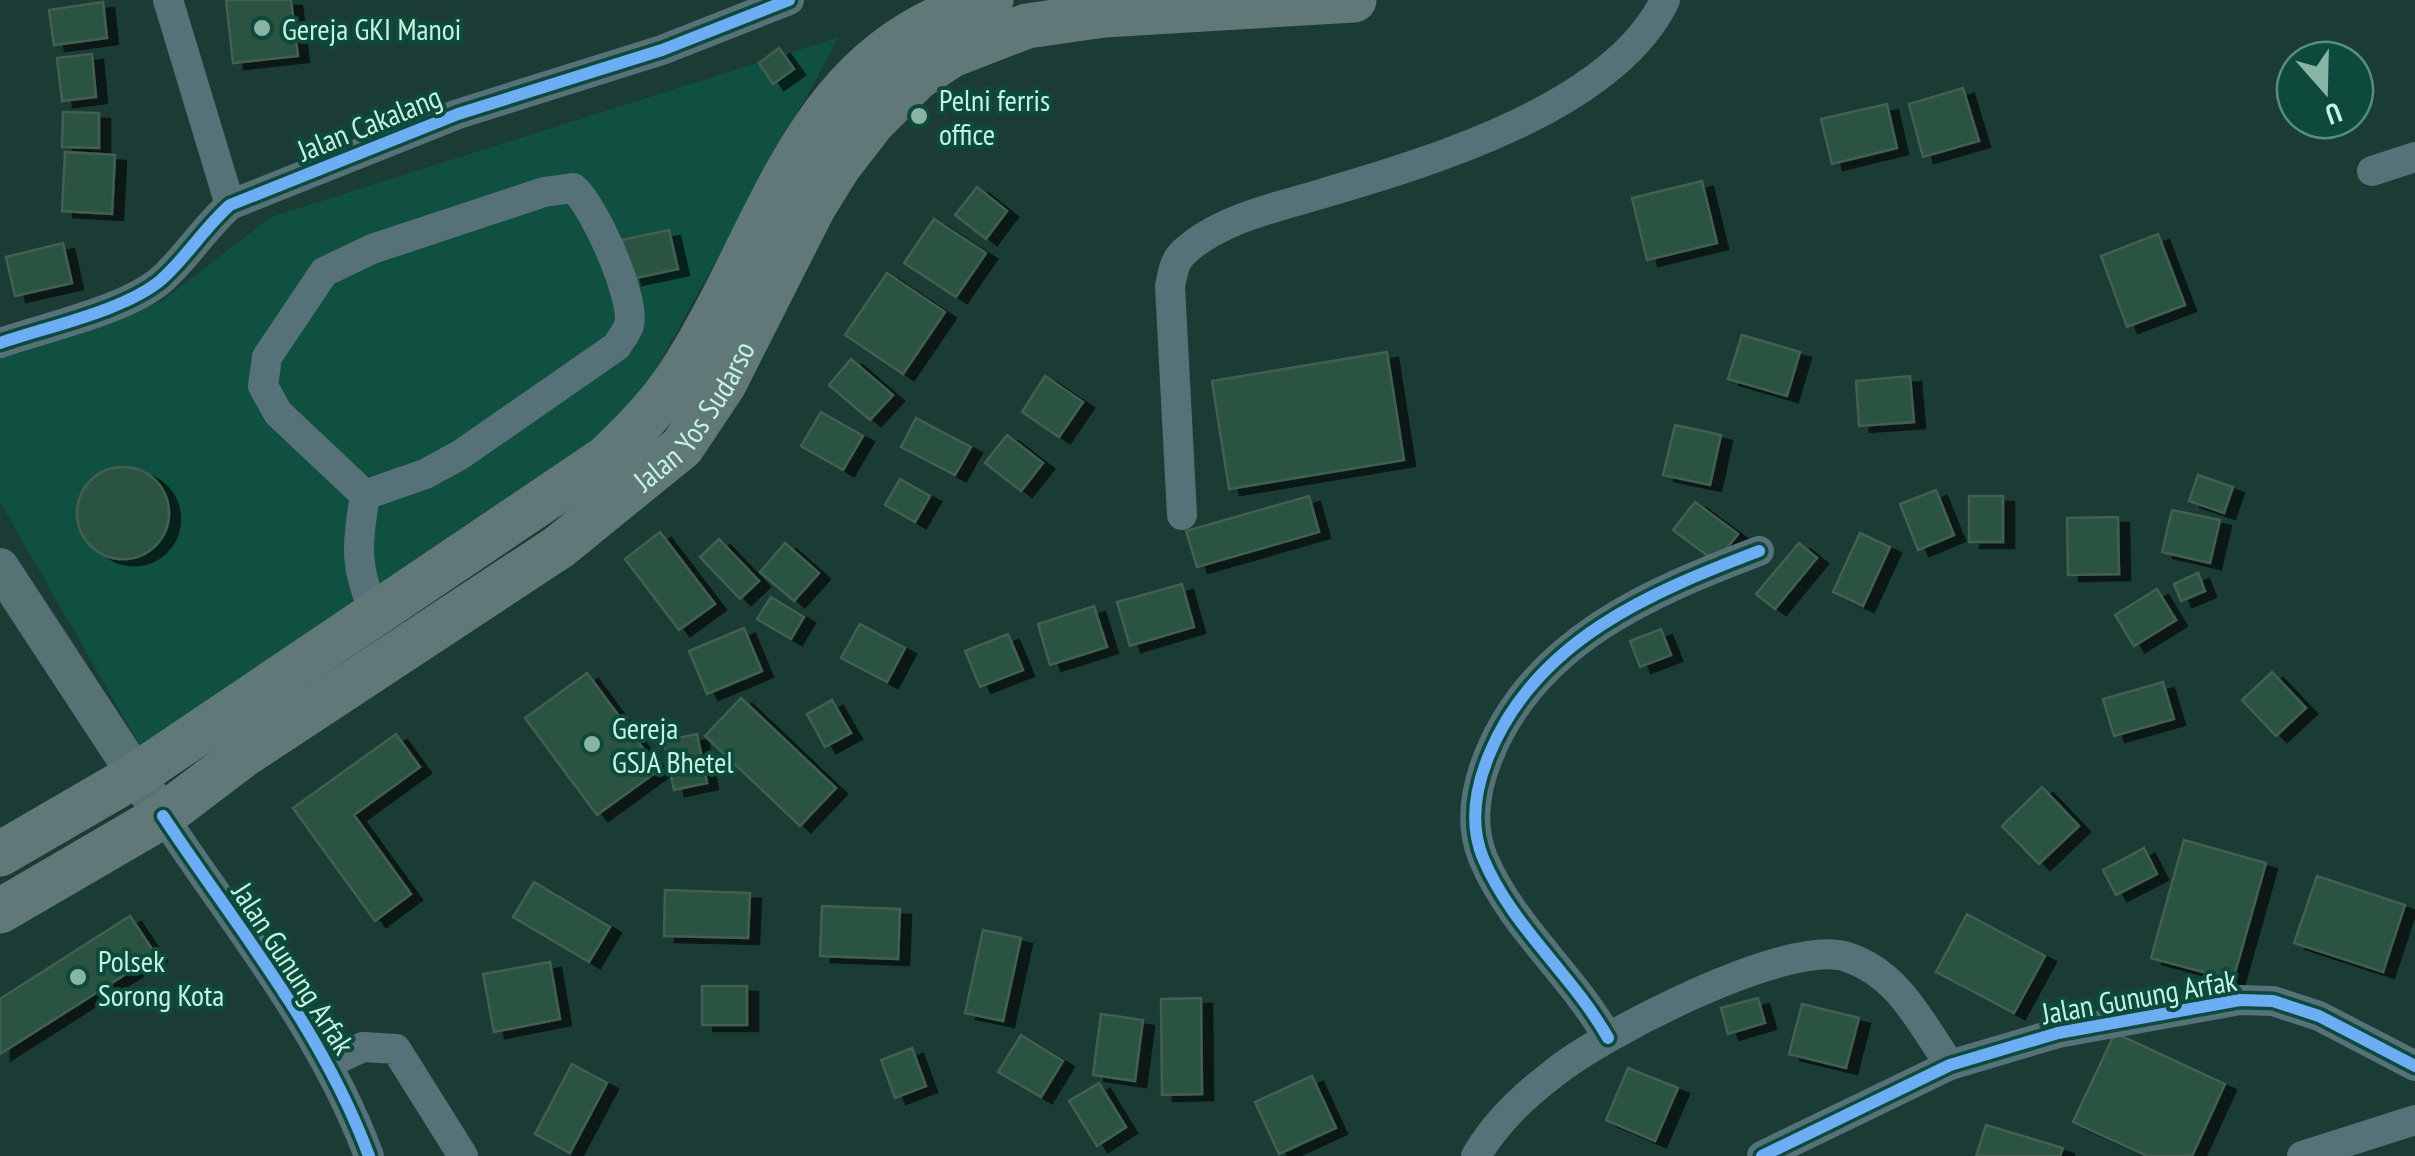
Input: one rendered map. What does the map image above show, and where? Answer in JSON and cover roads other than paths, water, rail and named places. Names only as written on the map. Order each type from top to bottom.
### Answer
[{"type":"highway","name":"Jalan Yos Sudarso","points":[[0,854],[136,775],[606,458],[654,412],[686,365],[764,209],[850,82],[896,40],[962,8],[991,0]]},
{"type":"highway","name":"Jalan Yos Sudarso","points":[[0,912],[162,816],[242,756],[559,547],[682,447],[724,384],[813,208],[840,166],[873,122],[918,78],[952,55],[1027,26],[1104,15],[1354,0]]},
{"type":"main road","name":"Jalan Gunung Arfak","points":[[0,566],[162,816]]},
{"type":"street","points":[[168,0],[230,205]]},
{"type":"street","name":"Jalan Cakalang","points":[[0,342],[133,298],[161,280],[204,228],[230,205],[458,114],[662,50],[740,9],[789,0]]},
{"type":"street","points":[[1182,515],[1170,286],[1175,264],[1184,252],[1240,220],[1406,169],[1535,116],[1601,73],[1654,23],[1665,0]]},
{"type":"street","points":[[2372,171],[2415,157]]},
{"type":"street","points":[[573,188],[588,199],[628,300],[630,324],[617,346],[460,455],[425,474],[365,494],[278,413],[263,386],[267,357],[297,306],[324,272],[372,248],[544,192],[573,188]]},
{"type":"street","points":[[365,494],[356,547],[360,580],[376,616]]},
{"type":"street","points":[[1608,1038],[1584,996],[1505,901],[1474,829],[1479,781],[1498,734],[1543,671],[1570,644],[1677,582],[1759,551]]},
{"type":"street","name":"Jalan Gunung Arfak","points":[[162,816],[251,940],[328,1063],[346,1096],[369,1156]]},
{"type":"street","points":[[1476,1156],[1494,1125],[1556,1070],[1608,1038],[1750,969],[1801,956],[1842,955],[1888,977],[1950,1065]]},
{"type":"street","name":"Jalan Gunung Arfak","points":[[1762,1156],[1950,1065],[2058,1032],[2240,1000],[2273,1001],[2319,1016],[2415,1066]]},
{"type":"street","points":[[328,1063],[363,1046],[396,1050],[464,1156]]},
{"type":"street","points":[[2302,1156],[2415,1120]]},
{"type":"place","name":"Gereja GKI Manoi","points":[[262,28]]},
{"type":"place","name":"Pelni ferris office","points":[[919,116]]},
{"type":"place","name":"Gereja GSJA Bhetel","points":[[592,744]]},
{"type":"place","name":"Polsek Sorong Kota","points":[[78,977]]}]
